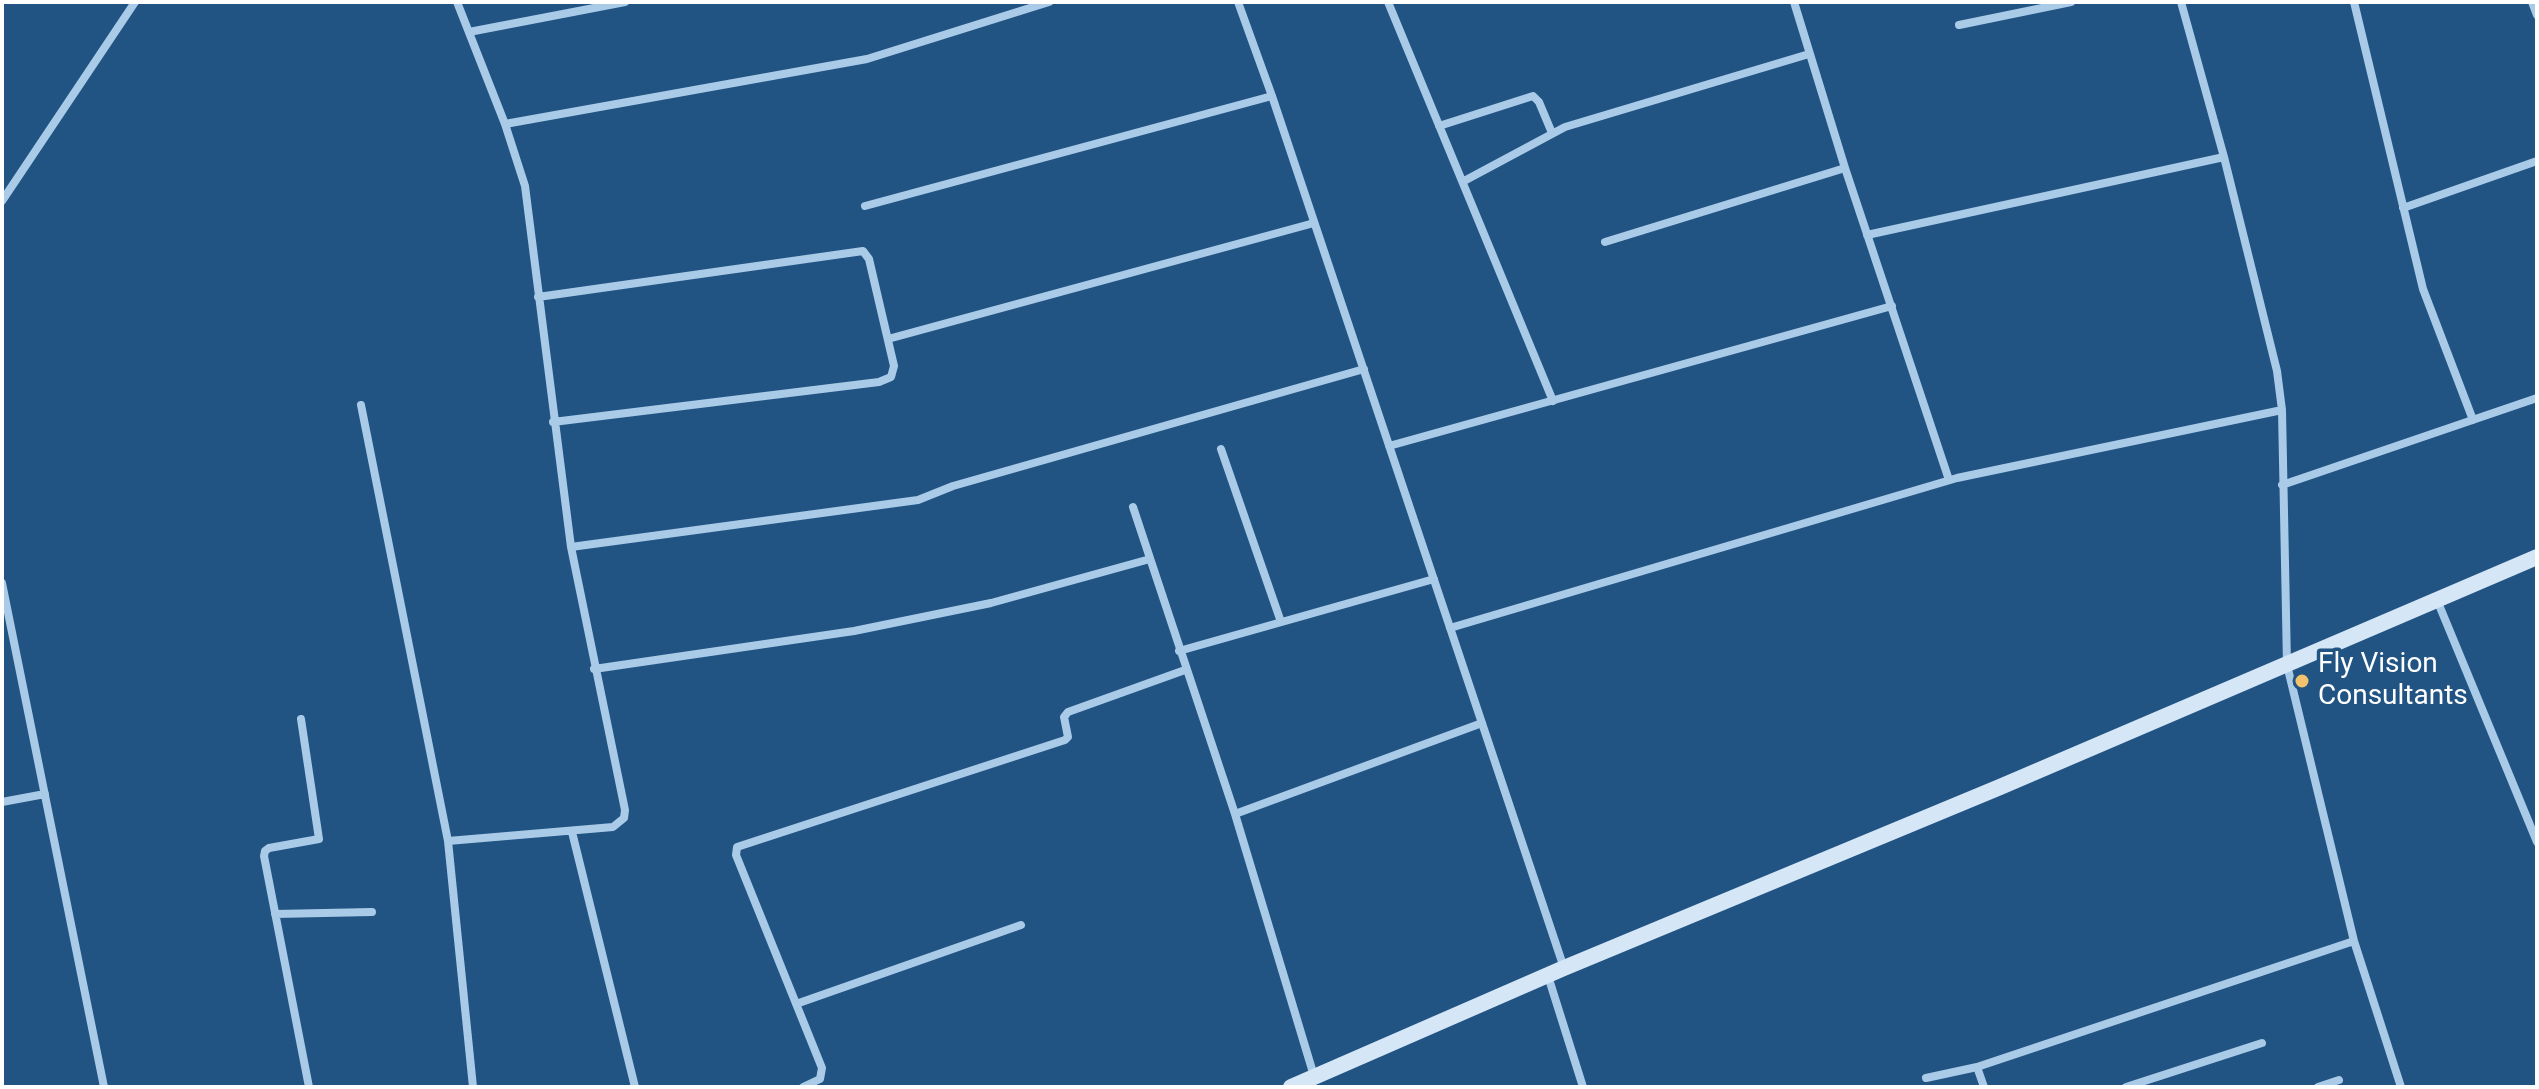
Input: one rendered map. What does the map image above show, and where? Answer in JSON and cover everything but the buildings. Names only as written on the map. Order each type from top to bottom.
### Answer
[{"type":"main road","points":[[1291,1087],[1564,968],[2537,557]]},
{"type":"street","points":[[2,201],[135,2]]},
{"type":"street","points":[[448,841],[613,827],[624,818],[625,810],[571,547],[525,186],[505,124],[457,2]]},
{"type":"street","points":[[469,32],[625,2]]},
{"type":"street","points":[[505,124],[867,59],[1049,2]]},
{"type":"street","points":[[1238,2],[1564,968]]},
{"type":"street","points":[[1388,2],[1553,401]]},
{"type":"street","points":[[1794,2],[1845,168],[1949,480]]},
{"type":"street","points":[[1959,25],[2067,2]]},
{"type":"street","points":[[2181,2],[2224,157],[2277,371],[2282,410],[2287,665],[2354,941],[2401,1087]]},
{"type":"street","points":[[2354,2],[2423,289],[2473,420]]},
{"type":"street","points":[[2532,2],[2537,15]]},
{"type":"street","points":[[1464,181],[1565,127],[1809,54]]},
{"type":"street","points":[[865,206],[1272,96]]},
{"type":"street","points":[[1439,126],[1533,96],[1539,102],[1552,133]]},
{"type":"street","points":[[1867,235],[2224,157]]},
{"type":"street","points":[[2403,208],[2537,161]]},
{"type":"street","points":[[1605,242],[1845,168]]},
{"type":"street","points":[[888,339],[1314,223]]},
{"type":"street","points":[[538,297],[863,251],[869,259],[894,366],[891,377],[885,381],[553,422]]},
{"type":"street","points":[[1389,446],[1892,306]]},
{"type":"street","points":[[571,547],[918,500],[953,486],[1364,369]]},
{"type":"street","points":[[2282,485],[2537,398]]},
{"type":"street","points":[[361,405],[448,841],[473,1087]]},
{"type":"street","points":[[1450,628],[1949,480],[2282,410]]},
{"type":"street","points":[[1221,449],[1281,622]]},
{"type":"street","points":[[1133,507],[1235,814],[1315,1077]]},
{"type":"street","points":[[594,669],[869,628],[991,603],[1150,559]]},
{"type":"street","points":[[1179,651],[1434,579]]},
{"type":"street","points":[[2,583],[104,1087]]},
{"type":"street","points":[[2437,600],[2537,842]]},
{"type":"street","points":[[803,1087],[817,1081],[823,1072],[736,855],[737,847],[1065,740],[1068,737],[1064,717],[1068,712],[1185,670]]},
{"type":"street","points":[[301,719],[319,837],[315,841],[265,851],[309,1087]]},
{"type":"street","points":[[1235,814],[1482,723]]},
{"type":"street","points":[[2,802],[45,794]]},
{"type":"street","points":[[572,832],[635,1087]]},
{"type":"street","points":[[275,914],[372,912]]},
{"type":"street","points":[[796,1004],[1021,925]]},
{"type":"street","points":[[1926,1078],[1977,1067],[2354,941]]},
{"type":"street","points":[[1548,976],[1583,1087]]},
{"type":"street","points":[[2126,1087],[2262,1043]]},
{"type":"street","points":[[1977,1067],[1984,1087]]},
{"type":"street","points":[[2318,1087],[2339,1080]]},
{"type":"place","name":"Fly Vision Consultants","points":[[2302,681]]}]
